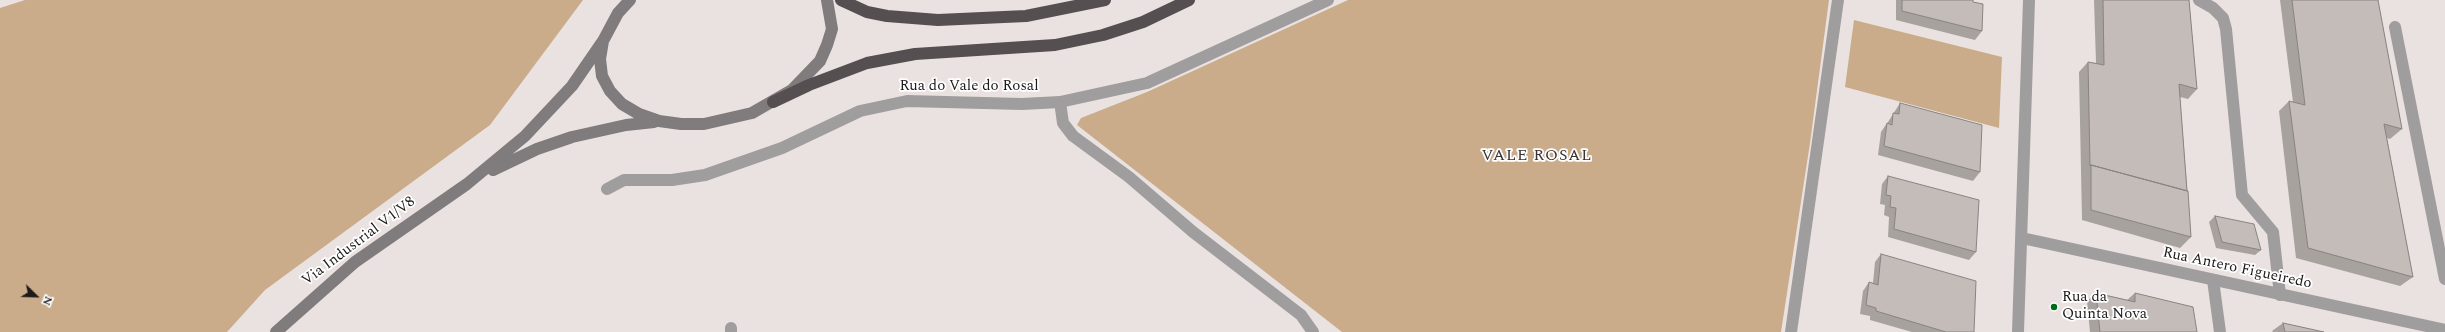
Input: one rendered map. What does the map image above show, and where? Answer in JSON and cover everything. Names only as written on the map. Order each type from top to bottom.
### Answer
[{"type":"highway","points":[[841,0],[867,12],[887,16],[938,20],[1026,16],[1060,11],[1105,0]]},
{"type":"highway","points":[[773,102],[809,85],[867,63],[915,54],[1055,45],[1143,22],[1189,0]]},
{"type":"main road","name":"Via Industrial V1/V8","points":[[276,332],[355,262],[467,184],[498,160],[550,110],[572,86],[603,41],[618,13],[630,0]]},
{"type":"main road","points":[[603,41],[601,65],[602,76],[610,91],[622,104],[639,114],[659,122],[704,124],[746,114],[773,102],[792,90],[820,61],[828,45],[832,29],[831,14],[827,0]]},
{"type":"main road","name":"Via Industrial V1/V8","points":[[467,184],[537,150],[572,137],[626,125],[659,122]]},
{"type":"street","name":"Rua do Vale do Rosal","points":[[607,189],[624,180],[672,180],[706,175],[782,148],[860,111],[907,101],[1022,104],[1060,102],[1100,95],[1147,83],[1328,0]]},
{"type":"street","points":[[1791,332],[1838,0]]},
{"type":"street","points":[[2018,332],[2029,0]]},
{"type":"street","points":[[2199,0],[2213,8],[2223,18],[2226,29],[2242,195],[2273,232],[2280,295]]},
{"type":"street","points":[[2395,26],[2445,278]]},
{"type":"street","points":[[1060,102],[1063,123],[1073,136],[1129,177],[1193,232],[1301,315],[1313,332]]},
{"type":"street","name":"Rua Antero Figueiredo","points":[[2022,238],[2445,330]]},
{"type":"street","points":[[2213,280],[2220,332]]},
{"type":"shaded area","points":[[25,0],[583,0],[490,125],[265,290],[227,332],[0,332],[0,8]]},
{"type":"shaded area","points":[[1348,0],[1829,0],[1810,143],[1781,332],[1342,332],[1077,125],[1081,118],[1147,92]]},
{"type":"shaded area","points":[[1854,20],[2002,57],[1999,128],[1845,87]]},
{"type":"building","points":[[1902,0],[1973,0],[1973,2],[1983,4],[1982,31],[1902,11]]},
{"type":"building","points":[[2103,0],[2189,0],[2197,89],[2179,84],[2187,191],[2091,165],[2090,166],[2088,62],[2104,65]]},
{"type":"building","points":[[2292,0],[2378,0],[2402,129],[2384,124],[2413,277],[2308,248],[2289,101],[2305,105]]},
{"type":"building","points":[[1900,103],[1982,125],[1980,172],[1884,146],[1887,123],[1892,125],[1893,113],[1899,114]]},
{"type":"building","points":[[2091,165],[2188,191],[2191,237],[2091,210]]},
{"type":"building","points":[[1888,176],[1979,200],[1976,252],[1894,229],[1896,208],[1890,207],[1891,196],[1886,195]]},
{"type":"building","points":[[2215,216],[2254,224],[2261,250],[2222,242]]},
{"type":"building","points":[[1881,254],[1976,281],[1974,332],[1946,332],[1876,311],[1876,308],[1866,305],[1869,282],[1878,285]]},
{"type":"building","points":[[2096,293],[2135,302],[2135,293],[2193,307],[2197,332],[2100,332]]},
{"type":"building","points":[[2283,323],[2324,332],[2285,332]]},
{"type":"place","name":"Rua da Quinta Nova","points":[[2054,307]]},
{"type":"district","name":"VALE ROSAL","points":[[1537,157]]}]
